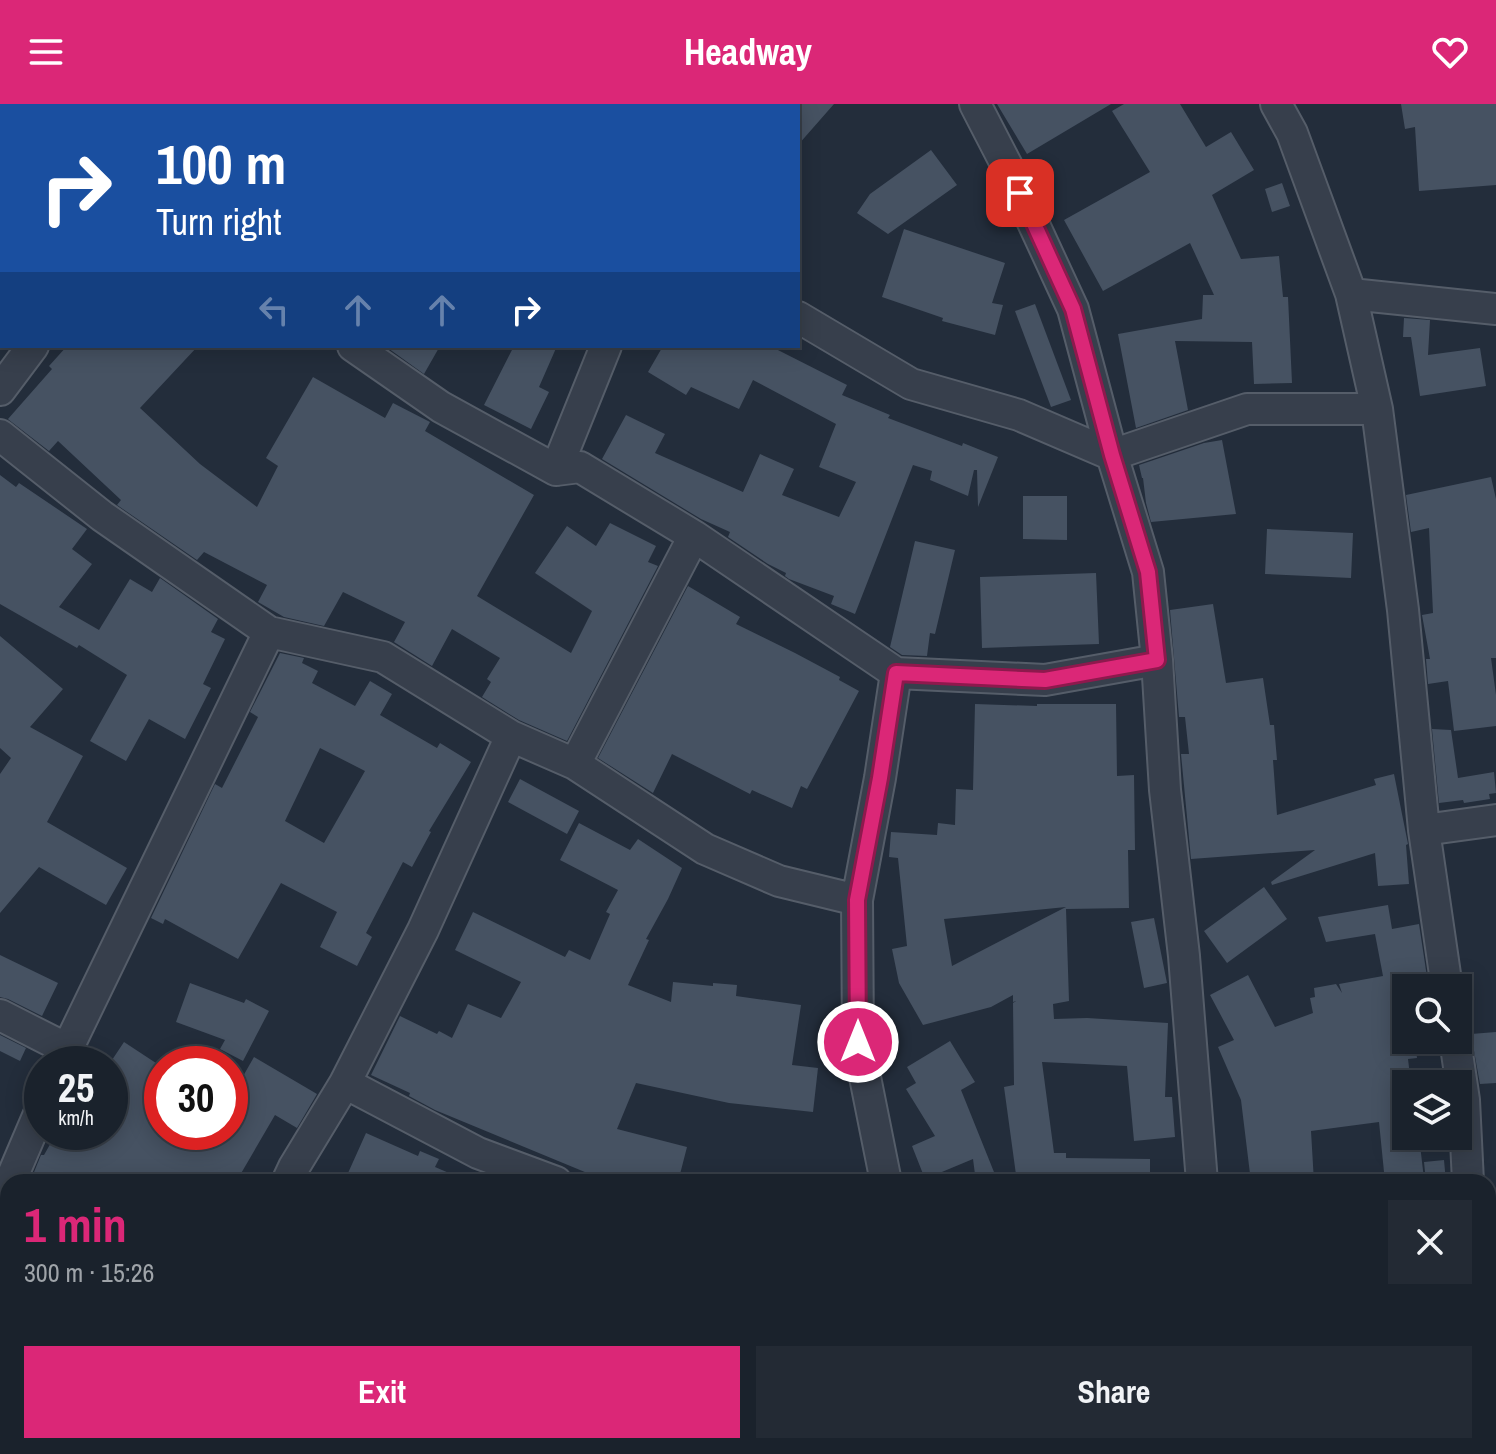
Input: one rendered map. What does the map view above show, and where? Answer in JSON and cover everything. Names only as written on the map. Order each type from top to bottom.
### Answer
[{"type":"street","points":[[975,104],[1073,309],[1112,455],[1148,572],[1201,1174]]},
{"type":"street","points":[[1276,104],[1292,133],[1351,294],[1377,409],[1403,610],[1424,830],[1445,974]]},
{"type":"street","points":[[1351,294],[1496,309]]},
{"type":"street","points":[[800,318],[911,384],[1019,415],[1112,455],[1247,409],[1377,409]]},
{"type":"street","points":[[0,390],[32,348]]},
{"type":"street","points":[[356,348],[441,407],[556,470],[580,467],[694,536],[896,673],[1045,680],[1157,660]]},
{"type":"street","points":[[556,470],[605,348]]},
{"type":"street","points":[[0,435],[102,516],[269,632],[383,657],[511,736],[575,764],[705,849],[779,881],[857,900]]},
{"type":"street","points":[[575,764],[694,536]]},
{"type":"street","points":[[68,1046],[269,632]]},
{"type":"street","points":[[884,1174],[858,1042],[857,900],[896,673]]},
{"type":"street","points":[[291,1174],[345,1083],[423,930],[511,736]]},
{"type":"street","points":[[1424,830],[1496,820]]},
{"type":"street","points":[[0,1015],[48,1046]]},
{"type":"street","points":[[1457,1054],[1464,1100],[1468,1174]]},
{"type":"street","points":[[345,1083],[481,1168],[513,1174]]},
{"type":"street","points":[[13,1174],[24,1149]]},
{"type":"building","points":[[800,104],[834,104],[800,143]]},
{"type":"building","points":[[997,104],[1111,104],[1027,154]]},
{"type":"building","points":[[1124,104],[1180,104],[1206,147],[1231,132],[1254,170],[1212,195],[1241,259],[1279,256],[1283,297],[1288,297],[1292,383],[1254,384],[1252,342],[1175,341],[1188,410],[1136,428],[1118,334],[1202,319],[1203,295],[1214,295],[1190,243],[1103,291],[1064,220],[1150,172],[1112,111]]},
{"type":"building","points":[[1401,104],[1496,104],[1496,185],[1419,191],[1415,127],[1405,129]]},
{"type":"building","points":[[931,150],[957,185],[888,234],[857,213],[870,194]]},
{"type":"building","points":[[1282,183],[1290,206],[1272,212],[1265,189]]},
{"type":"building","points":[[904,229],[1005,263],[992,303],[1003,305],[995,335],[942,321],[943,318],[882,297]]},
{"type":"building","points":[[1035,304],[1071,400],[1051,407],[1015,311]]},
{"type":"building","points":[[1404,318],[1430,320],[1428,355],[1480,348],[1486,386],[1420,396],[1411,337],[1403,337]]},
{"type":"building","points":[[65,348],[196,348],[140,408],[200,464],[257,507],[278,466],[266,458],[313,377],[385,418],[393,403],[430,422],[425,431],[534,495],[477,596],[571,653],[592,611],[535,573],[567,526],[596,546],[610,523],[656,546],[648,562],[658,566],[567,741],[519,720],[482,697],[491,682],[487,679],[500,658],[452,629],[432,666],[394,642],[405,622],[343,592],[324,626],[284,617],[258,602],[267,585],[204,552],[197,560],[117,505],[121,500],[58,441],[49,451],[8,419],[52,369],[49,366]]},
{"type":"building","points":[[388,348],[439,348],[424,374]]},
{"type":"building","points":[[513,348],[556,348],[539,387],[549,392],[531,429],[484,405]]},
{"type":"building","points":[[662,348],[774,348],[847,385],[842,395],[890,415],[888,418],[998,457],[978,507],[977,470],[974,470],[968,496],[930,480],[932,471],[913,465],[855,614],[831,604],[834,596],[789,579],[786,573],[728,537],[730,532],[701,519],[602,459],[626,415],[665,434],[655,453],[743,492],[760,454],[794,469],[782,495],[839,517],[856,482],[819,467],[836,424],[753,380],[739,409],[691,387],[686,395],[648,372]]},
{"type":"building","points":[[1222,440],[1236,514],[1151,522],[1139,465]]},
{"type":"building","points":[[0,475],[16,487],[19,483],[87,529],[72,549],[92,564],[59,607],[99,630],[130,579],[152,592],[160,578],[218,619],[211,632],[225,639],[203,684],[211,688],[185,739],[149,719],[126,761],[90,741],[127,675],[79,645],[77,648],[0,604]]},
{"type":"building","points":[[1491,477],[1496,499],[1496,658],[1491,658],[1496,726],[1454,731],[1448,681],[1428,684],[1426,659],[1430,659],[1422,615],[1433,613],[1429,528],[1411,532],[1406,495]]},
{"type":"building","points":[[1023,496],[1067,496],[1067,540],[1023,539]]},
{"type":"building","points":[[1267,529],[1353,533],[1351,578],[1265,574]]},
{"type":"building","points":[[915,541],[955,550],[935,634],[930,633],[927,656],[902,655],[890,647]]},
{"type":"building","points":[[1096,573],[1099,644],[982,648],[980,577]]},
{"type":"building","points":[[688,586],[740,617],[736,624],[840,677],[839,680],[859,691],[807,789],[801,786],[792,808],[752,790],[750,794],[672,754],[653,793],[598,758]]},
{"type":"building","points":[[1213,604],[1226,683],[1263,678],[1270,725],[1274,725],[1277,815],[1376,785],[1374,779],[1394,774],[1408,844],[1409,884],[1378,886],[1375,853],[1272,885],[1271,882],[1315,850],[1191,859],[1181,754],[1189,754],[1185,717],[1179,717],[1170,610]]},
{"type":"building","points":[[0,636],[63,689],[30,727],[83,756],[47,822],[127,868],[106,905],[39,867],[0,913],[0,774],[11,758],[0,748]]},
{"type":"building","points":[[280,653],[304,658],[302,663],[318,671],[312,683],[355,706],[370,681],[392,694],[380,715],[437,748],[440,743],[471,762],[429,831],[412,867],[403,862],[366,933],[372,937],[357,966],[320,947],[337,912],[281,883],[238,959],[165,919],[163,924],[151,918],[215,784],[222,788],[258,717],[250,712]],"holes":[[[320,748],[365,771],[324,843],[285,821]]]},
{"type":"building","points":[[975,704],[1116,704],[1117,776],[1134,775],[1135,850],[1128,850],[1129,908],[1066,909],[1069,1001],[1053,1004],[1054,1019],[1168,1023],[1165,1097],[1172,1097],[1175,1137],[1134,1141],[1127,1066],[1042,1062],[1054,1153],[1066,1153],[1066,1158],[1150,1159],[1150,1174],[1016,1174],[1004,1087],[1014,1085],[1013,1003],[1016,1001],[1013,1002],[1013,995],[991,1007],[923,1025],[899,983],[892,949],[907,946],[898,858],[889,857],[891,832],[937,835],[938,823],[955,825],[956,789],[973,790]],"holes":[[[1066,907],[952,966],[944,919]]]},
{"type":"building","points":[[1432,729],[1451,730],[1458,778],[1494,772],[1496,793],[1489,794],[1490,799],[1439,803]]},
{"type":"building","points":[[520,779],[579,811],[567,834],[508,802]]},
{"type":"building","points":[[579,823],[630,850],[638,839],[682,868],[646,939],[649,940],[628,985],[671,1002],[673,982],[737,985],[736,996],[801,1005],[792,1065],[818,1068],[813,1112],[729,1103],[636,1083],[617,1129],[687,1147],[680,1174],[590,1174],[435,1110],[409,1096],[410,1093],[371,1075],[400,1016],[452,1038],[468,1004],[501,1018],[521,982],[455,950],[473,912],[565,957],[569,950],[590,960],[610,914],[606,912],[618,890],[560,860]]},
{"type":"building","points":[[1264,887],[1287,919],[1227,963],[1204,931]]},
{"type":"building","points":[[1388,905],[1392,929],[1419,924],[1427,974],[1392,974],[1392,1054],[1417,1054],[1417,1058],[1408,1059],[1409,1070],[1392,1070],[1392,1150],[1421,1150],[1423,1174],[1384,1174],[1379,1122],[1311,1131],[1314,1174],[1250,1174],[1241,1100],[1218,1047],[1234,1040],[1210,995],[1248,975],[1275,1027],[1313,1013],[1310,998],[1315,997],[1314,988],[1336,984],[1342,993],[1339,984],[1383,976],[1375,934],[1326,942],[1318,917]]},
{"type":"building","points":[[1154,918],[1167,983],[1144,988],[1131,922]]},
{"type":"building","points":[[0,955],[58,983],[42,1016],[0,997]]},
{"type":"building","points":[[190,983],[244,1003],[246,999],[269,1011],[248,1051],[248,1046],[222,1046],[225,1040],[176,1022]]},
{"type":"building","points":[[1496,1032],[1496,1083],[1480,1084],[1472,1034]]},
{"type":"building","points":[[0,1035],[24,1047],[20,1061],[0,1051]]},
{"type":"building","points":[[950,1041],[975,1082],[961,1090],[995,1174],[975,1174],[973,1159],[937,1174],[923,1174],[912,1146],[935,1136],[906,1089],[916,1083],[907,1067]]},
{"type":"building","points":[[124,1042],[144,1055],[144,1150],[248,1150],[248,1068],[254,1057],[317,1094],[297,1128],[275,1115],[241,1174],[33,1174],[41,1155],[47,1150],[128,1150],[128,1046],[121,1046]]},
{"type":"building","points":[[366,1133],[418,1156],[420,1151],[439,1159],[435,1167],[451,1174],[348,1174]]},
{"type":"building","points":[[1444,1160],[1445,1174],[1425,1174],[1424,1162]]},
{"type":"route","points":[[858,1042],[857,900],[896,673],[1045,680],[1157,660],[1148,572],[1112,455],[1073,309],[1020,193]]}]
